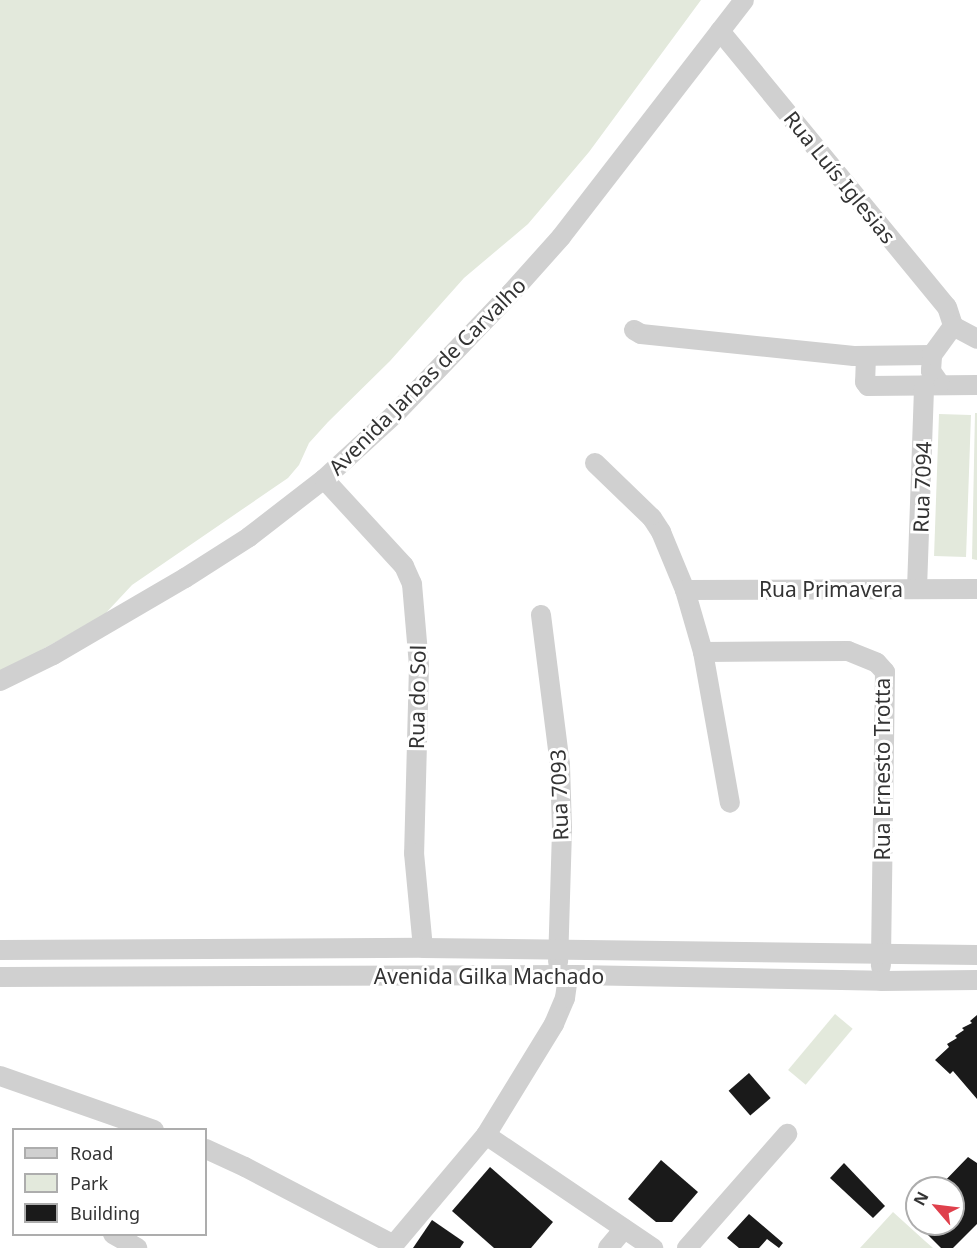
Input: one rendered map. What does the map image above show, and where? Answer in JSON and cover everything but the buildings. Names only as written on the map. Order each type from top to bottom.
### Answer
[{"type":"street","name":"Avenida Jarbas de Carvalho","points":[[0,681],[53,655],[185,578],[249,537],[324,479],[394,414],[511,293],[561,237],[744,0]]},
{"type":"street","name":"Rua Luís Iglesias","points":[[720,32],[947,307],[953,326]]},
{"type":"street","points":[[634,330],[642,334],[866,356],[932,355],[953,326],[977,339]]},
{"type":"street","name":"Rua 7094","points":[[917,589],[932,384],[932,355]]},
{"type":"street","points":[[866,356],[866,385],[977,385]]},
{"type":"street","points":[[595,463],[652,518],[661,532],[685,590],[703,652],[730,803]]},
{"type":"street","name":"Rua do Sol","points":[[324,479],[404,566],[412,584],[419,666],[414,853],[423,948]]},
{"type":"street","name":"Rua Primavera","points":[[685,590],[977,589]]},
{"type":"street","name":"Rua 7093","points":[[392,1247],[486,1135],[554,1023],[565,998],[559,950],[560,765],[541,615]]},
{"type":"street","name":"Rua Ernesto Trotta","points":[[703,652],[848,651],[877,663],[885,672],[881,981]]},
{"type":"street","name":"Avenida Gilka Machado","points":[[0,950],[423,948],[977,955]]},
{"type":"street","points":[[151,949],[152,976]]},
{"type":"street","name":"Avenida Gilka Machado","points":[[0,977],[563,975],[881,981],[977,980]]},
{"type":"street","points":[[0,1077],[148,1128]]},
{"type":"street","points":[[687,1248],[787,1134]]},
{"type":"street","points":[[486,1135],[653,1248]]},
{"type":"street","points":[[207,1149],[245,1167],[392,1247]]},
{"type":"street","points":[[608,1248],[624,1229]]},
{"type":"street","points":[[116,1236],[137,1248]]},
{"type":"green space","points":[[0,0],[701,0],[589,152],[528,224],[464,278],[390,361],[309,443],[299,465],[288,478],[132,585],[104,615],[0,673]]},
{"type":"green space","points":[[975,413],[977,413],[977,560],[972,559]]},
{"type":"green space","points":[[939,414],[971,415],[966,557],[934,556]]},
{"type":"green space","points":[[835,1014],[853,1029],[806,1085],[788,1070]]},
{"type":"green space","points":[[893,1212],[905,1223],[905,1236],[919,1236],[933,1248],[860,1248]]}]
